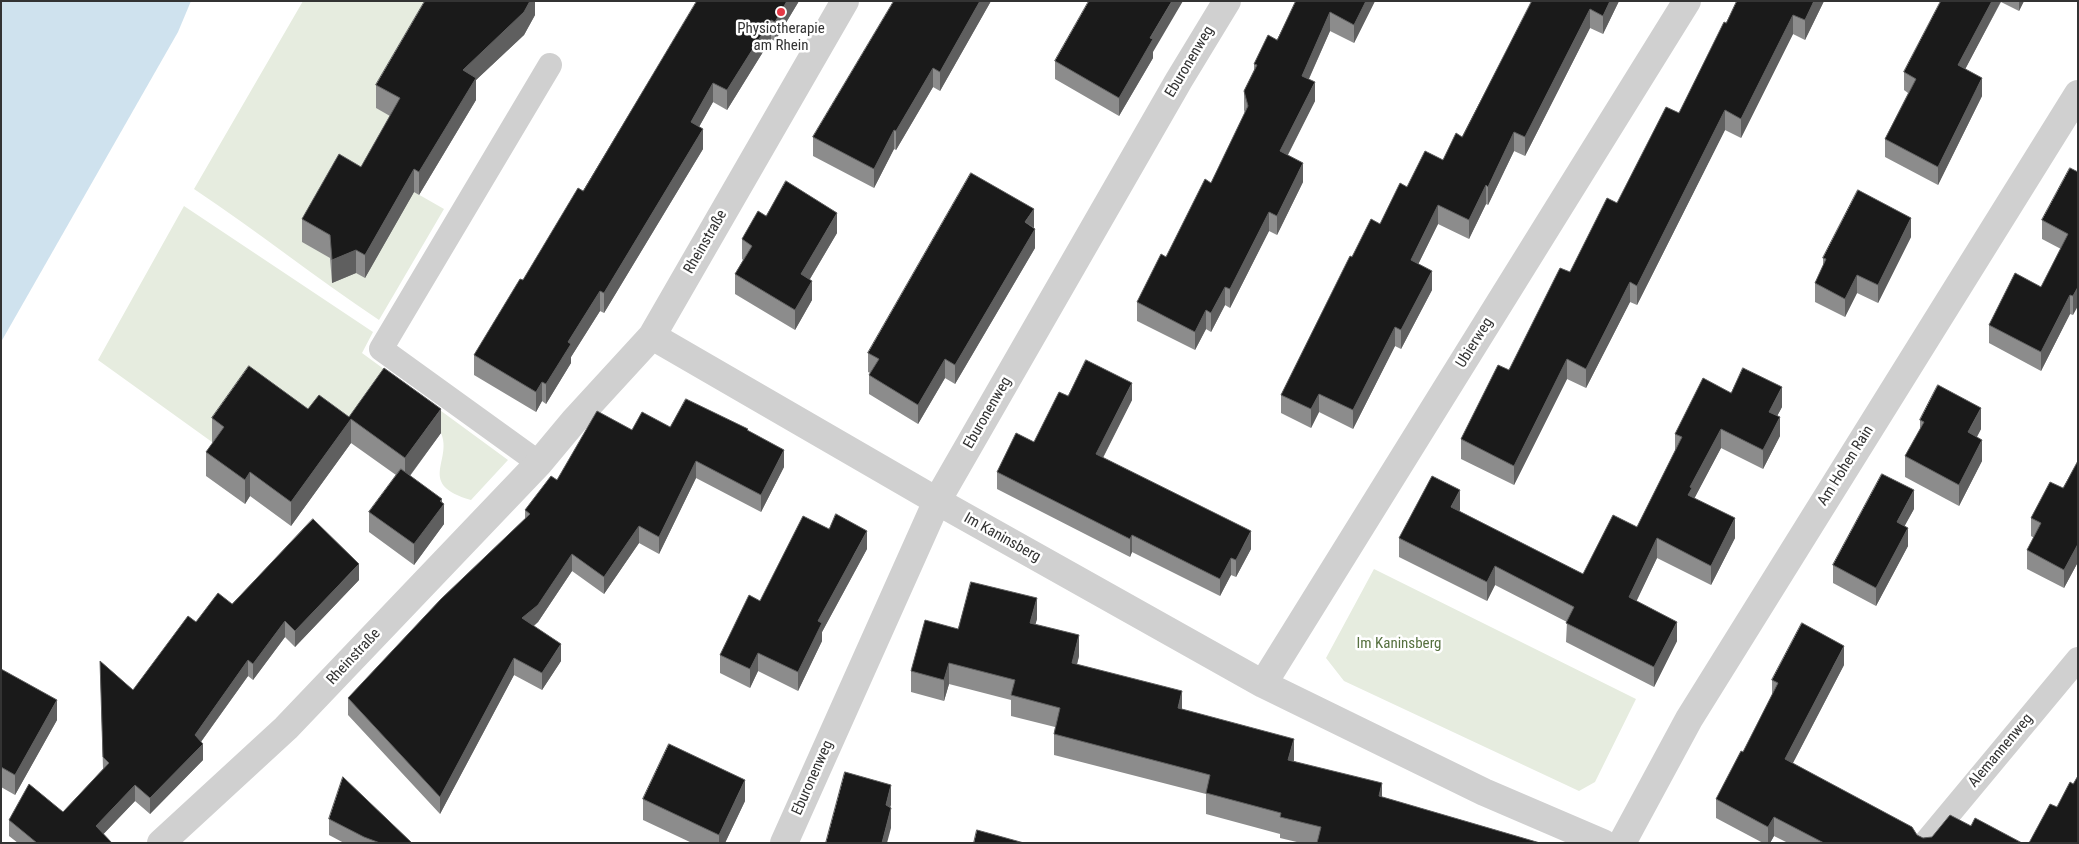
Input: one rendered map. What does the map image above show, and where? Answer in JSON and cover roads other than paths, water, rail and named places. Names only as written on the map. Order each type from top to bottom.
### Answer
[{"type":"street","name":"Rheinstraße","points":[[161,843],[286,728],[539,463],[574,421],[652,336],[845,1]]},
{"type":"street","name":"Eburonenweg","points":[[784,843],[937,501],[1226,1]]},
{"type":"street","name":"Ubierweg","points":[[1263,684],[1686,1]]},
{"type":"street","name":"Am Hohen Rain","points":[[1622,843],[1688,718],[2078,94]]},
{"type":"street","name":"Im Kaninsberg","points":[[652,336],[937,501],[1263,684],[1484,792],[1603,843]]},
{"type":"lane","points":[[539,463],[381,349],[550,65]]},
{"type":"lane","name":"Alemannenweg","points":[[1925,843],[2078,659]]},
{"type":"water","points":[[1,1],[191,1],[178,32],[1,342]]},
{"type":"place","name":"Physiotherapie am Rhein","points":[[781,12]]}]
